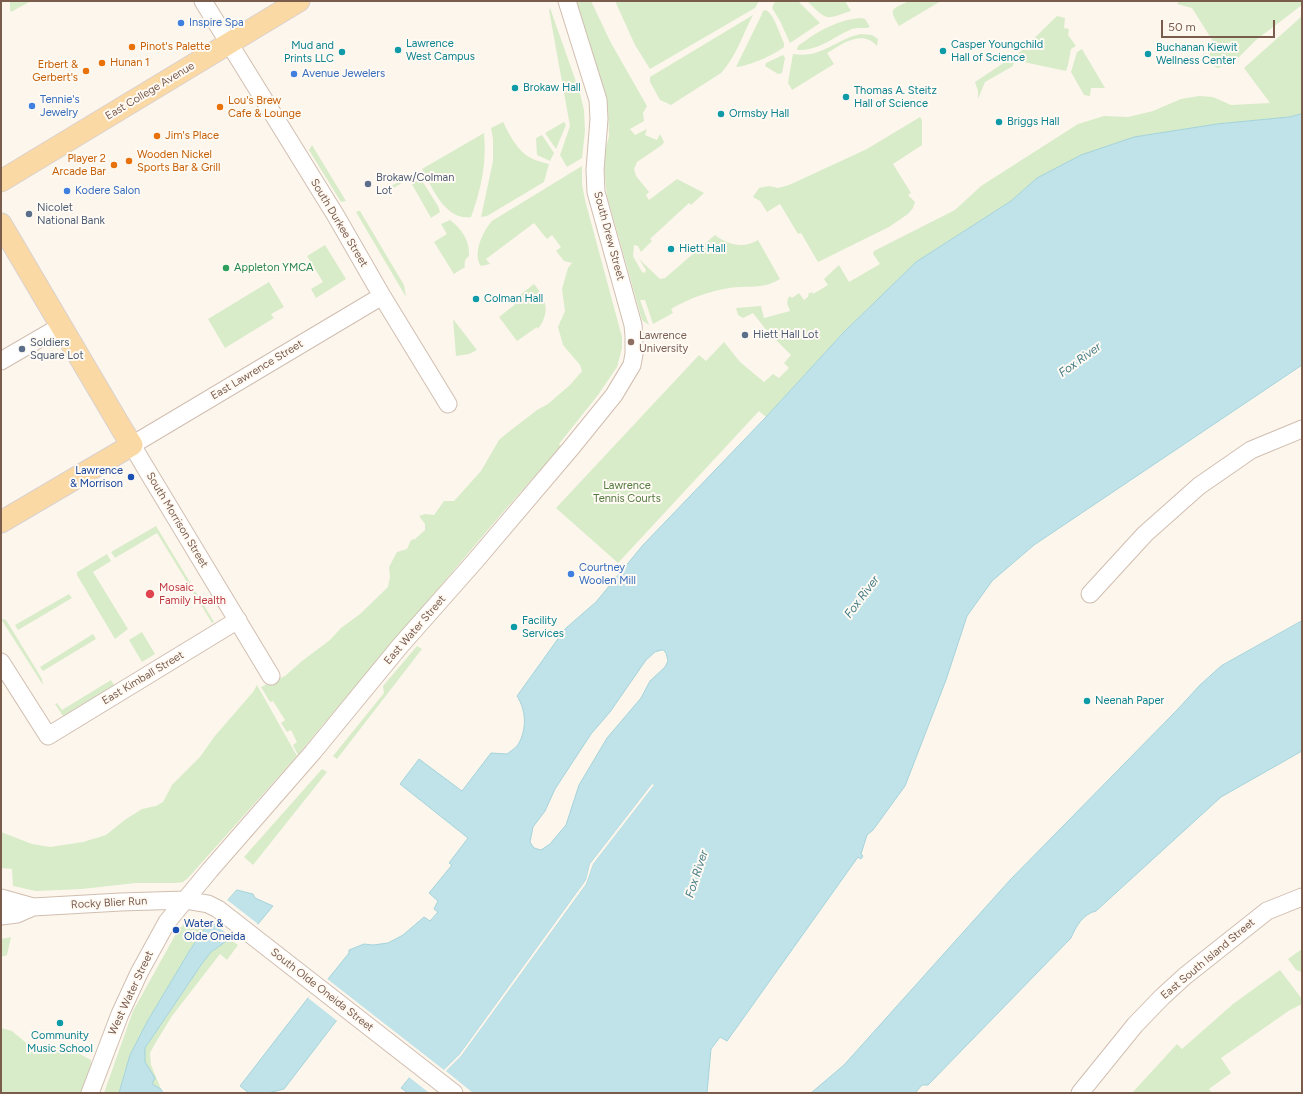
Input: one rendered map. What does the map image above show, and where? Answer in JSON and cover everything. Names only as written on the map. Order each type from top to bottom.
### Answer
[{"type":"main road","name":"East College Avenue","points":[[1,181],[299,1]]},
{"type":"main road","points":[[1,224],[132,444]]},
{"type":"main road","name":"East Lawrence Street","points":[[1,522],[132,444]]},
{"type":"street","name":"South Durkee Street","points":[[203,1],[336,216],[382,296],[448,404]]},
{"type":"street","name":"South Drew Street","points":[[567,1],[598,100],[600,119],[595,170],[596,192],[633,325],[634,354]]},
{"type":"street","name":"East Lawrence Street","points":[[132,444],[382,296]]},
{"type":"street","points":[[1,361],[62,326]]},
{"type":"street","name":"East Water Street","points":[[185,900],[313,752],[400,646],[476,560],[571,448],[621,384],[632,365],[634,354]]},
{"type":"street","points":[[1090,594],[1145,534],[1199,486],[1251,450],[1302,429]]},
{"type":"street","name":"South Morrison Street","points":[[132,444],[271,676]]},
{"type":"street","name":"East Kimball Street","points":[[1,662],[48,736],[238,620]]},
{"type":"street","name":"East South Island Street","points":[[1080,1093],[1135,1025],[1185,976],[1267,912],[1302,897]]},
{"type":"street","name":"Rocky Blier Run","points":[[1,898],[33,907],[185,900]]},
{"type":"street","name":"South Olde Oneida Street","points":[[185,900],[208,904],[218,909],[454,1093]]},
{"type":"street","name":"West Water Street","points":[[90,1093],[120,1014],[139,973],[167,922],[185,900]]},
{"type":"street","name":"Rocky Blier Run","points":[[1,916],[17,914],[33,907]]},
{"type":"green space","points":[[10,1],[31,1],[11,12]]},
{"type":"green space","points":[[576,1],[591,1],[611,43],[647,106],[643,113],[644,121],[630,129],[635,135],[647,129],[645,135],[657,140],[660,134],[664,142],[662,145],[637,162],[634,169],[636,176],[649,192],[646,195],[649,200],[677,179],[704,193],[691,205],[689,203],[650,239],[652,241],[641,252],[638,246],[634,245],[633,256],[642,272],[645,273],[646,270],[639,259],[660,279],[665,278],[715,235],[736,245],[752,243],[758,240],[780,279],[767,285],[736,287],[713,291],[671,309],[673,313],[653,324],[645,300],[640,300],[649,325],[642,320],[607,196],[604,169],[605,152],[609,136],[608,109]]},
{"type":"green space","points":[[615,1],[759,1],[755,8],[650,69],[635,45]]},
{"type":"green space","points":[[777,1],[798,1],[820,23],[790,43],[772,8],[774,3]]},
{"type":"green space","points":[[807,1],[845,1],[851,11],[836,16],[827,17]]},
{"type":"green space","points":[[909,1],[941,1],[899,26],[893,12],[895,8]]},
{"type":"green space","points":[[1179,1],[1302,1],[1302,5],[1256,40],[1238,58],[1218,68],[1211,65],[1208,59],[1214,43],[1192,8],[1177,4]]},
{"type":"green space","points":[[550,8],[580,93],[584,110],[585,131],[582,158],[567,167],[560,155],[570,126],[549,10]]},
{"type":"green space","points":[[766,10],[774,20],[784,43],[784,47],[761,60],[748,65],[736,67],[763,11]]},
{"type":"green space","points":[[753,15],[735,53],[721,73],[671,105],[660,100],[650,82],[650,77]]},
{"type":"green space","points":[[1057,16],[1065,18],[1064,28],[1069,29],[1068,35],[1076,46],[1071,49],[1066,71],[1014,60],[1013,66],[985,82],[978,99],[978,91],[975,82],[1020,52]]},
{"type":"green space","name":"Lawrence Tennis Courts","points":[[1302,16],[1302,114],[1037,178],[1011,201],[916,262],[843,333],[766,417],[759,411],[618,563],[556,508],[699,355],[706,361],[724,342],[740,362],[764,382],[773,374],[779,378],[789,368],[784,363],[791,355],[767,331],[753,313],[743,318],[738,315],[736,308],[761,306],[764,318],[790,311],[787,301],[790,296],[792,298],[799,293],[804,300],[809,296],[808,294],[812,292],[813,294],[828,285],[824,279],[839,265],[849,282],[880,264],[873,254],[874,251],[955,210],[981,186],[1078,124],[1104,116],[1128,117],[1153,111],[1181,99],[1199,96],[1213,97],[1231,105],[1270,103],[1244,68]]},
{"type":"green space","points":[[865,19],[870,27],[852,29],[819,46],[805,50],[797,50],[800,45],[825,29],[846,20]]},
{"type":"green space","points":[[855,35],[872,35],[878,39],[877,46],[871,41],[859,38],[845,42],[827,53],[834,64],[792,90],[788,83],[793,54],[804,55],[815,53]]},
{"type":"green space","points":[[1082,49],[1105,88],[1091,88],[1090,96],[1084,95],[1071,72],[1077,52]]},
{"type":"green space","points":[[783,55],[785,58],[782,73],[778,74],[765,66],[766,63]]},
{"type":"green space","points":[[920,117],[922,120],[922,145],[893,164],[911,193],[908,195],[915,202],[913,208],[908,214],[889,227],[818,262],[801,233],[798,234],[780,204],[767,212],[760,201],[753,197],[759,188],[769,186],[778,188],[789,185],[867,149]]},
{"type":"green space","points":[[503,122],[522,152],[534,160],[549,164],[544,182],[487,216],[481,217],[493,161],[493,139],[491,128]]},
{"type":"green space","points":[[564,122],[566,125],[556,149],[545,133]]},
{"type":"green space","points":[[484,133],[485,155],[478,197],[471,217],[462,217],[454,214],[440,201],[422,169]]},
{"type":"green space","points":[[542,135],[554,153],[550,161],[537,155],[536,138]]},
{"type":"green space","points":[[312,145],[346,201],[341,202],[309,150]]},
{"type":"green space","points":[[582,166],[582,184],[585,200],[622,337],[622,348],[617,367],[598,395],[559,444],[561,446],[504,511],[298,755],[293,745],[297,742],[291,730],[287,732],[281,723],[285,720],[273,701],[270,702],[261,687],[285,676],[330,640],[341,628],[360,614],[388,587],[390,577],[389,567],[397,552],[407,549],[411,540],[415,539],[425,530],[425,524],[419,516],[425,514],[434,515],[444,501],[454,501],[481,471],[499,440],[537,410],[548,404],[570,385],[582,371],[580,365],[563,345],[558,327],[565,311],[562,289],[568,268],[572,263],[564,261],[556,251],[561,247],[552,235],[547,239],[534,223],[486,259],[490,264],[481,266],[478,249],[482,236],[492,221]]},
{"type":"green space","points":[[412,174],[419,176],[438,206],[440,212],[431,218],[409,179],[381,195],[379,193]]},
{"type":"green space","points":[[360,211],[404,285],[406,297],[356,212]]},
{"type":"green space","points":[[450,220],[462,231],[467,240],[469,251],[469,256],[465,262],[465,267],[454,274],[434,242],[447,234],[441,224]]},
{"type":"green space","points":[[325,245],[346,279],[316,298],[311,289],[323,282],[307,256]]},
{"type":"green space","points":[[269,282],[284,307],[271,314],[274,318],[225,348],[208,319]]},
{"type":"green space","points":[[534,284],[544,300],[546,311],[545,317],[538,329],[537,327],[517,341],[499,317],[518,302],[516,298]]},
{"type":"green space","points":[[453,319],[477,350],[469,354],[456,356]]},
{"type":"green space","points":[[156,526],[214,622],[212,623],[157,533],[115,558],[111,552]]},
{"type":"green space","points":[[107,554],[111,561],[93,572],[128,629],[115,639],[77,575],[77,572]]},
{"type":"green space","points":[[69,594],[72,598],[18,630],[15,625]]},
{"type":"green space","points":[[1,619],[6,620],[8,623],[42,679],[43,685]]},
{"type":"green space","points":[[142,632],[155,654],[142,662],[129,640]]},
{"type":"green space","points":[[93,634],[96,639],[43,671],[40,667]]},
{"type":"green space","points":[[417,646],[422,649],[337,759],[333,756],[384,693],[383,686]]},
{"type":"green space","points":[[111,680],[114,685],[63,716],[55,704],[57,703],[62,710]]},
{"type":"green space","points":[[257,685],[297,756],[188,878],[183,882],[176,883],[136,883],[82,889],[36,891],[13,886],[12,869],[1,868],[1,832],[32,844],[50,847],[83,842],[106,835],[126,819],[142,809],[156,806],[163,802],[172,785],[200,757],[214,737],[253,692]]},
{"type":"green space","points":[[322,769],[327,772],[253,865],[244,857]]},
{"type":"green space","points":[[206,919],[209,922],[190,950],[147,1022],[130,1055],[119,1093],[104,1093],[133,1011],[178,930],[187,921]]},
{"type":"green space","points":[[11,937],[7,955],[1,957],[1,939]]},
{"type":"green space","points":[[230,939],[238,945],[227,960],[220,954],[172,1016],[150,1053],[151,1065],[161,1089],[152,1084],[145,1063],[145,1048],[211,952]]},
{"type":"green space","points":[[1302,949],[1302,972],[1296,970],[1288,959]]},
{"type":"green space","points":[[1280,970],[1302,999],[1302,1004],[1290,1010],[1221,1058],[1231,1073],[1209,1089],[1212,1093],[1132,1093],[1177,1044],[1182,1049],[1233,1004]]},
{"type":"green space","points":[[1,1028],[12,1031],[30,1046],[37,1049],[69,1045],[78,1053],[91,1060],[91,1065],[81,1093],[1,1093]]},
{"type":"water","name":"Fox River","points":[[1302,114],[1302,365],[1034,545],[992,581],[967,616],[946,680],[905,786],[873,830],[867,835],[861,854],[863,856],[861,859],[858,857],[727,1041],[720,1037],[711,1049],[707,1093],[431,1093],[440,1077],[461,1056],[586,884],[593,864],[653,786],[652,784],[590,864],[586,880],[460,1054],[438,1077],[428,1093],[408,1093],[401,1088],[410,1077],[337,1020],[284,1089],[268,1093],[249,1093],[240,1086],[308,998],[328,979],[349,953],[349,950],[364,944],[373,945],[388,943],[403,935],[424,917],[430,921],[438,912],[434,909],[438,901],[429,893],[452,865],[449,863],[468,838],[400,784],[419,759],[462,791],[491,753],[507,754],[517,746],[522,737],[524,713],[517,696],[565,629],[596,602],[643,545],[766,417],[843,333],[916,262],[1011,201],[1037,178],[1081,155],[1134,137],[1217,124],[1289,117]],"holes":[[[663,650],[666,653],[668,661],[665,667],[650,681],[641,698],[607,738],[579,785],[566,825],[550,844],[541,850],[534,848],[530,842],[533,827],[545,811],[555,789],[591,734],[610,712],[646,660],[655,652]]]},
{"type":"water","points":[[1302,621],[1302,751],[1221,797],[1096,911],[1087,915],[1075,929],[1071,938],[928,1085],[922,1085],[915,1093],[811,1093],[844,1065],[1010,880],[1200,685],[1221,666]]},
{"type":"water","points":[[237,890],[253,894],[255,898],[273,906],[258,924],[238,933],[211,952],[145,1048],[145,1062],[155,1078],[152,1084],[161,1089],[163,1093],[119,1093],[130,1055],[147,1022],[190,950],[209,922]]},
{"type":"pier","points":[[652,784],[654,785],[593,864],[586,884],[461,1056],[446,1071],[473,1093],[428,1093],[308,998],[326,978],[444,1070],[460,1054],[586,880],[590,864]]},
{"type":"pier","points":[[226,899],[258,924],[254,928],[233,939],[209,919]]},
{"type":"place","name":"Inspire Spa","points":[[181,23]]},
{"type":"place","name":"Pinot's Palette","points":[[132,47]]},
{"type":"place","name":"Lawrence West Campus","points":[[398,50]]},
{"type":"place","name":"Casper Youngchild Hall of Science","points":[[943,51]]},
{"type":"place","name":"Mud and Prints LLC","points":[[342,52]]},
{"type":"place","name":"Buchanan Kiewit Wellness Center","points":[[1148,54]]},
{"type":"place","name":"Hunan 1","points":[[102,63]]},
{"type":"place","name":"Erbert & Gerbert's","points":[[86,71]]},
{"type":"place","name":"Avenue Jewelers","points":[[294,74]]},
{"type":"place","name":"Brokaw Hall","points":[[515,88]]},
{"type":"place","name":"Thomas A. Steitz Hall of Science","points":[[846,97]]},
{"type":"place","name":"Tennie's Jewelry","points":[[32,106]]},
{"type":"place","name":"Lou's Brew Cafe & Lounge","points":[[220,107]]},
{"type":"place","name":"Ormsby Hall","points":[[721,114]]},
{"type":"place","name":"Briggs Hall","points":[[999,122]]},
{"type":"place","name":"Jim's Place","points":[[157,136]]},
{"type":"place","name":"Wooden Nickel Sports Bar & Grill","points":[[129,161]]},
{"type":"place","name":"Player 2 Arcade Bar","points":[[114,165]]},
{"type":"place","name":"Brokaw/Colman Lot","points":[[368,184]]},
{"type":"place","name":"Kodere Salon","points":[[67,191]]},
{"type":"place","name":"Nicolet National Bank","points":[[29,214]]},
{"type":"place","name":"Hiett Hall","points":[[671,249]]},
{"type":"place","name":"Appleton YMCA","points":[[226,268]]},
{"type":"place","name":"Colman Hall","points":[[476,299]]},
{"type":"place","name":"Hiett Hall Lot","points":[[745,335]]},
{"type":"place","name":"Lawrence University","points":[[631,342]]},
{"type":"place","name":"Soldiers Square Lot","points":[[22,349]]},
{"type":"place","name":"Lawrence & Morrison","points":[[131,477]]},
{"type":"place","name":"Courtney Woolen Mill","points":[[571,574]]},
{"type":"place","name":"Mosaic Family Health","points":[[150,594]]},
{"type":"place","name":"Facility Services","points":[[514,627]]},
{"type":"place","name":"Neenah Paper","points":[[1087,701]]},
{"type":"place","name":"Water & Olde Oneida","points":[[176,930]]},
{"type":"place","name":"Community Music School","points":[[60,1023]]}]
